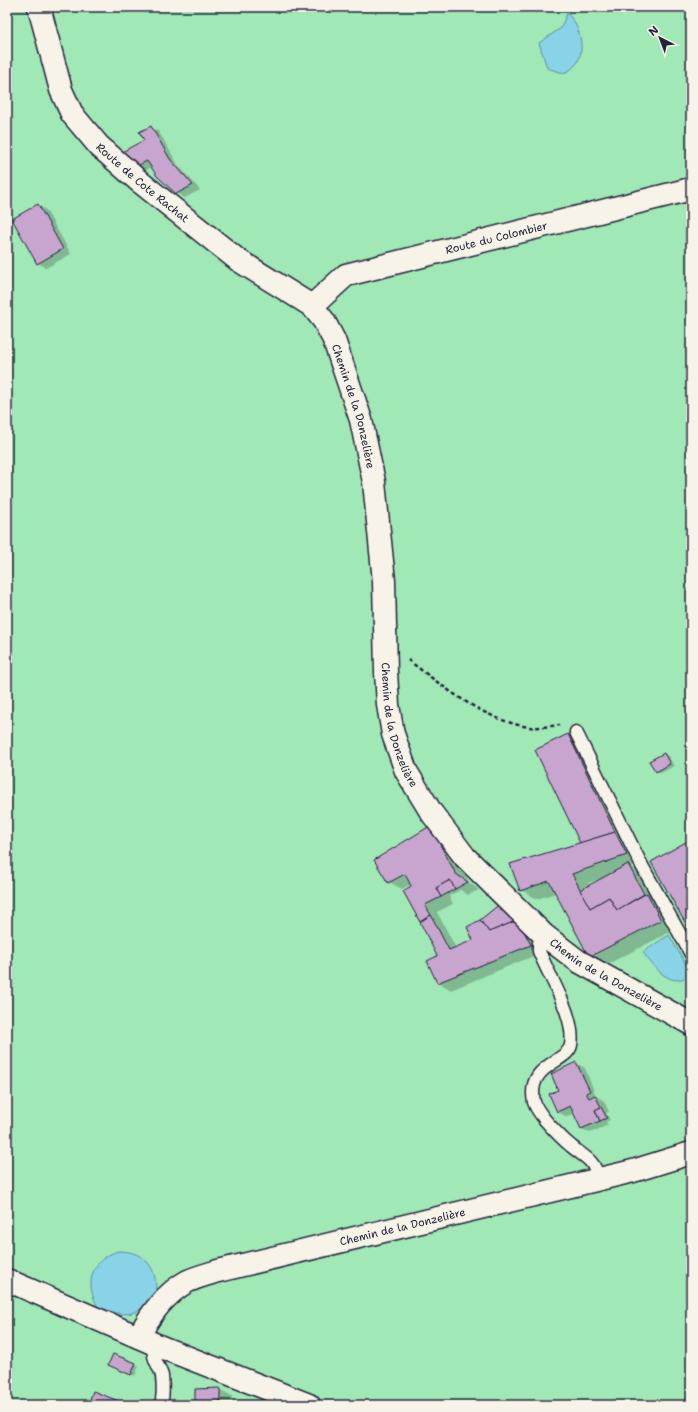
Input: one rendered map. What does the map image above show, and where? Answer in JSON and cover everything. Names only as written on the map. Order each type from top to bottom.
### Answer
[{"type":"street","name":"Route de Cote Rachat","points":[[39,7],[60,90],[72,114],[100,146],[140,182],[238,260],[312,306]]},
{"type":"street","name":"Route du Colombier","points":[[312,306],[346,275],[691,188]]},
{"type":"street","name":"Chemin de la Donzelière","points":[[312,306],[324,321],[334,340],[361,420],[374,482],[384,581],[388,705],[393,734],[406,772],[431,812],[465,857],[544,934],[578,961],[690,1023]]},
{"type":"street","name":"Chemin de la Donzelière","points":[[147,1340],[147,1319],[166,1298],[188,1282],[218,1270],[633,1171],[691,1153]]},
{"type":"street","points":[[7,1280],[147,1340],[309,1405]]},
{"type":"lane","points":[[576,732],[641,864],[691,954]]},
{"type":"lane","points":[[544,934],[539,943],[539,951],[564,1006],[572,1032],[571,1046],[565,1054],[541,1071],[535,1084],[534,1103],[539,1112],[561,1138],[593,1163],[599,1179]]},
{"type":"lane","points":[[147,1340],[162,1376],[161,1405]]},
{"type":"path","points":[[386,654],[396,654],[406,659],[474,706],[505,721],[530,727],[565,725],[571,726],[576,732]]},
{"type":"green space","points":[[7,7],[691,7],[691,1405],[7,1405]]},
{"type":"water","points":[[567,13],[577,28],[581,46],[577,62],[572,69],[563,73],[547,68],[539,43],[561,28]]},
{"type":"water","points":[[669,935],[691,973],[684,978],[677,980],[671,979],[664,975],[652,964],[643,952]]},
{"type":"water","points":[[118,1251],[137,1254],[144,1258],[153,1271],[155,1278],[155,1297],[141,1309],[129,1314],[116,1313],[98,1307],[91,1289],[91,1281],[96,1266],[109,1255]]},
{"type":"building","points":[[151,126],[170,159],[193,185],[176,194],[157,176],[147,161],[137,166],[122,152],[144,140],[139,132]]},
{"type":"building","points":[[38,204],[63,249],[37,264],[12,219]]},
{"type":"building","points":[[568,734],[615,832],[580,843],[535,750]]},
{"type":"building","points":[[664,753],[670,764],[656,772],[649,761]]},
{"type":"building","points":[[430,826],[456,874],[468,882],[455,889],[450,880],[436,888],[441,897],[425,905],[431,915],[420,922],[403,891],[411,886],[405,874],[388,883],[374,860]]},
{"type":"building","points":[[615,832],[627,855],[572,874],[590,908],[609,897],[617,910],[647,893],[661,920],[589,957],[549,881],[520,891],[510,864]]},
{"type":"building","points":[[691,839],[691,933],[651,862]]},
{"type":"building","points":[[628,864],[644,894],[617,910],[609,897],[590,908],[580,890]]},
{"type":"building","points":[[450,880],[455,889],[441,897],[436,888]]},
{"type":"building","points":[[501,903],[518,920],[489,932],[480,920]]},
{"type":"building","points":[[431,915],[449,950],[473,940],[467,927],[480,920],[489,932],[518,920],[531,945],[437,983],[427,961],[437,956],[420,922]]},
{"type":"building","points":[[576,1062],[590,1091],[586,1093],[589,1098],[595,1095],[601,1107],[595,1110],[600,1121],[581,1129],[570,1106],[557,1112],[549,1094],[558,1090],[551,1074]]},
{"type":"building","points":[[601,1107],[607,1118],[600,1121],[595,1110]]},
{"type":"building","points":[[113,1354],[136,1363],[131,1375],[108,1365]]},
{"type":"building","points":[[220,1388],[220,1405],[195,1405],[195,1389]]},
{"type":"building","points":[[93,1391],[129,1405],[88,1405]]}]
